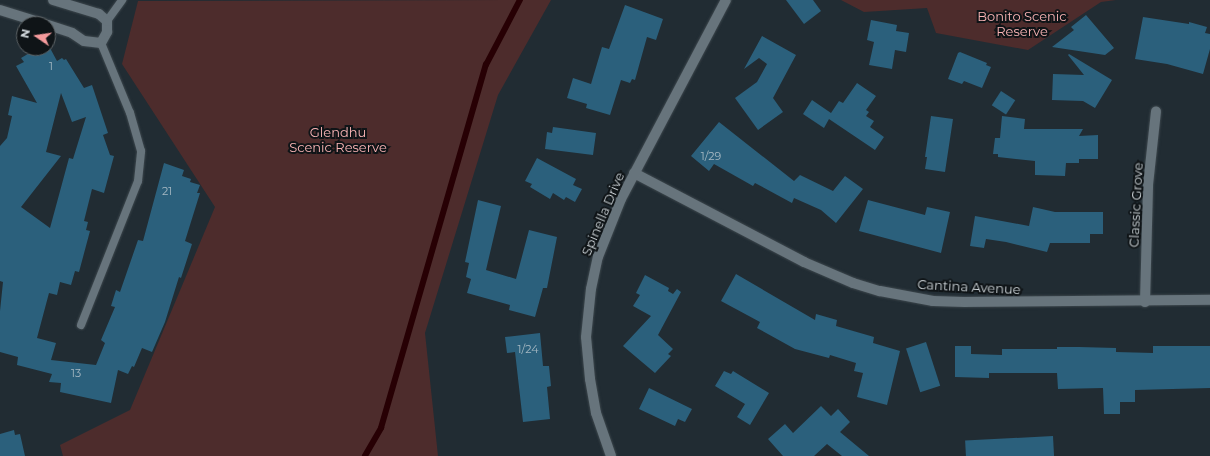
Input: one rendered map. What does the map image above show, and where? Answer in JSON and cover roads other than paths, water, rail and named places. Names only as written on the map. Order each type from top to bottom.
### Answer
[{"type":"street","points":[[53,0],[99,14],[107,21],[107,32],[101,43],[84,41],[72,33],[56,28]]},
{"type":"street","name":"Spinella Drive","points":[[612,456],[596,413],[590,379],[586,337],[588,313],[598,258],[621,199],[726,0]]},
{"type":"street","points":[[0,10],[19,16]]},
{"type":"street","name":"Classic Grove","points":[[1146,302],[1148,185],[1156,111]]},
{"type":"street","name":"Cantina Avenue","points":[[634,173],[804,262],[853,283],[880,291],[933,301],[952,302],[1146,302],[1210,300]]},
{"type":"lane","points":[[107,21],[122,0]]},
{"type":"lane","points":[[80,325],[138,181],[141,151],[130,113],[101,43]]},
{"type":"waterway","points":[[365,456],[381,428],[486,65],[520,0]]},
{"type":"park label","name":"Bonito Scenic Reserve","points":[[1022,24]]},
{"type":"park label","name":"Glendhu Scenic Reserve","points":[[338,140]]}]
